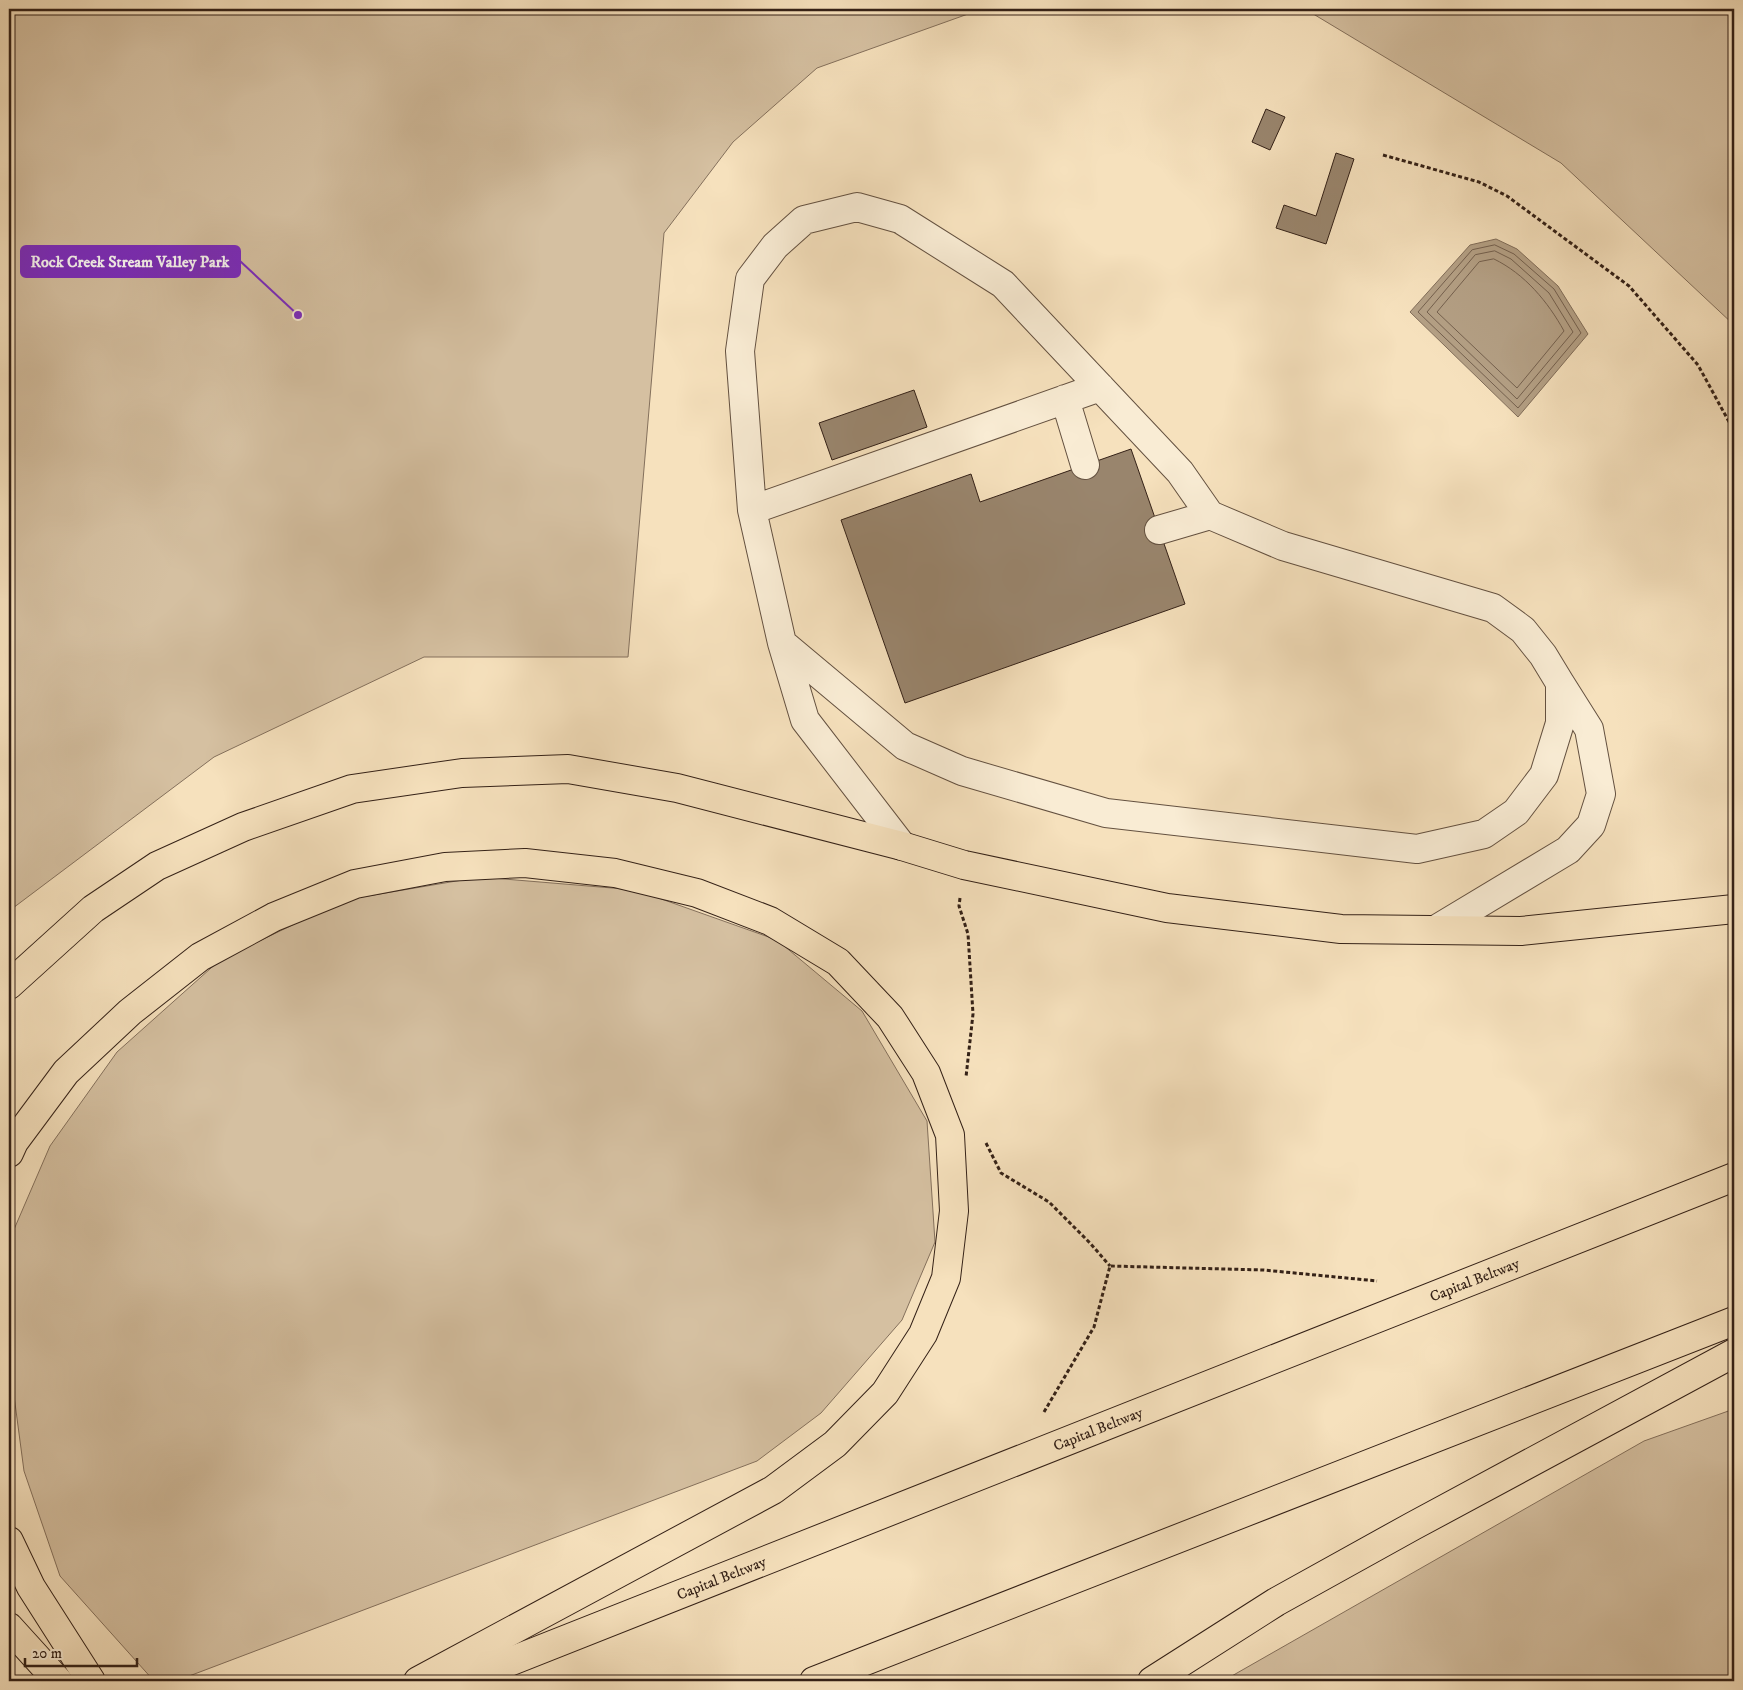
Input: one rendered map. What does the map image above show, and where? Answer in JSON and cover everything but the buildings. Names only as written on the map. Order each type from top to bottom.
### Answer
[{"type":"main road","points":[[9,985],[93,909],[157,866],[244,827],[352,789],[462,773],[568,769],[677,788],[902,846],[964,865],[1167,908],[1341,929],[1521,931],[1734,909]]},
{"type":"main road","points":[[9,1153],[14,1142],[66,1072],[130,1012],[200,957],[274,917],[355,884],[445,868],[524,863],[615,873],[697,894],[770,921],[838,962],[890,1017],[926,1073],[950,1134],[954,1211],[946,1278],[924,1334],[885,1393],[836,1444],[774,1490],[418,1681]]},
{"type":"main road","name":"Capital Beltway","points":[[461,1681],[1734,1177]]},
{"type":"main road","points":[[814,1681],[1734,1321]]},
{"type":"main road","points":[[1152,1681],[1284,1597],[1734,1353]]},
{"type":"main road","points":[[9,1541],[32,1588],[91,1681]]},
{"type":"main road","points":[[9,1627],[58,1681]]},
{"type":"lane","points":[[902,846],[805,720],[782,643],[752,510],[740,351],[750,279],[774,246],[804,220],[857,207],[900,219],[1003,284],[1180,472],[1210,515],[1283,546],[1493,608],[1524,630],[1543,655],[1588,729],[1601,794],[1591,824],[1568,850],[1435,930]]},
{"type":"lane","points":[[752,510],[1100,387]]},
{"type":"lane","points":[[1065,398],[1085,465]]},
{"type":"lane","points":[[1159,530],[1210,515]]},
{"type":"lane","points":[[782,643],[906,746],[962,771],[1106,813],[1416,849],[1484,834],[1516,812],[1544,775],[1560,723],[1560,683]]},
{"type":"path","points":[[1383,155],[1479,182],[1507,196],[1629,286],[1698,365],[1734,431]]},
{"type":"path","points":[[964,865],[959,906],[968,934],[973,1014],[965,1074],[967,1082]]},
{"type":"path","points":[[984,1140],[1001,1174],[1049,1202],[1110,1266],[1264,1270],[1383,1282]]},
{"type":"path","points":[[1016,1461],[1094,1327],[1110,1266]]},
{"type":"shaded area","points":[[9,9],[982,9],[817,68],[733,142],[664,233],[628,657],[424,657],[214,757],[9,911]]},
{"type":"shaded area","points":[[1305,9],[1734,9],[1734,325],[1561,163]]},
{"type":"shaded area","points":[[480,877],[636,890],[777,940],[862,1011],[927,1121],[935,1242],[902,1320],[821,1413],[757,1461],[176,1681],[154,1681],[60,1576],[24,1471],[9,1358],[9,1241],[50,1146],[117,1052],[220,960],[344,900]]},
{"type":"shaded area","points":[[1734,1409],[1734,1681],[1223,1681],[1644,1441]]},
{"type":"water","points":[[1496,239],[1517,249],[1558,286],[1588,334],[1518,417],[1410,312],[1470,245]]},
{"type":"place","name":"Rock Creek Stream Valley Park","points":[[298,315]]}]
